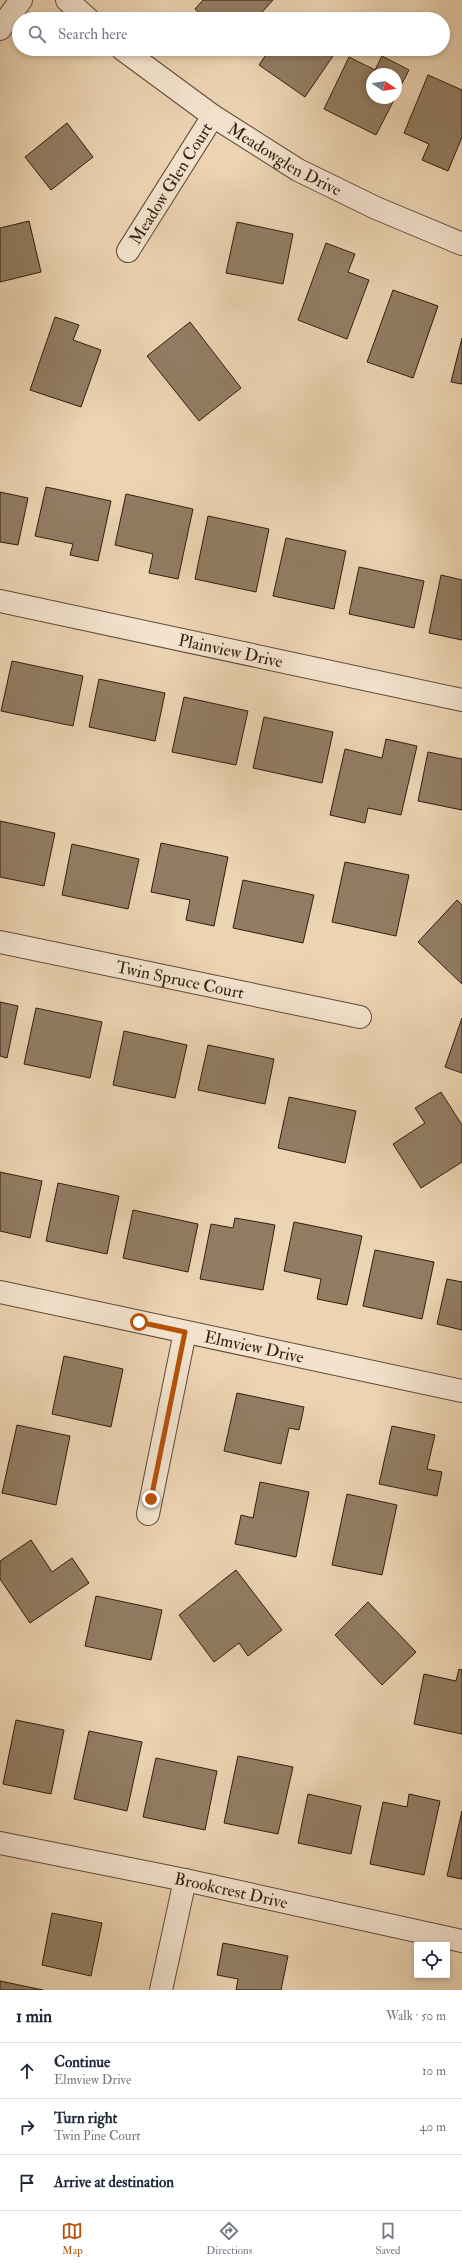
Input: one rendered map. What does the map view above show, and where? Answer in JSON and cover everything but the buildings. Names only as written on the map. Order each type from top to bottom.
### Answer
[{"type":"street","points":[[12,12],[21,0]]},
{"type":"street","points":[[67,0],[80,12]]},
{"type":"street","points":[[0,29],[12,12]]},
{"type":"street","name":"Meadowglen Drive","points":[[132,56],[213,116],[298,170],[376,208],[462,244]]},
{"type":"street","name":"Meadow Glen Court","points":[[128,251],[213,116]]},
{"type":"street","name":"Plainview Drive","points":[[0,600],[462,700]]},
{"type":"street","name":"Twin Spruce Court","points":[[0,942],[360,1017]]},
{"type":"street","name":"Elmview Drive","points":[[0,1292],[462,1391]]},
{"type":"street","points":[[148,1514],[185,1332]]},
{"type":"street","name":"Brookcrest Drive","points":[[0,1843],[184,1880],[462,1941]]},
{"type":"street","points":[[160,1990],[184,1880]]},
{"type":"route","points":[[139,1322],[185,1332],[151,1499]]}]
